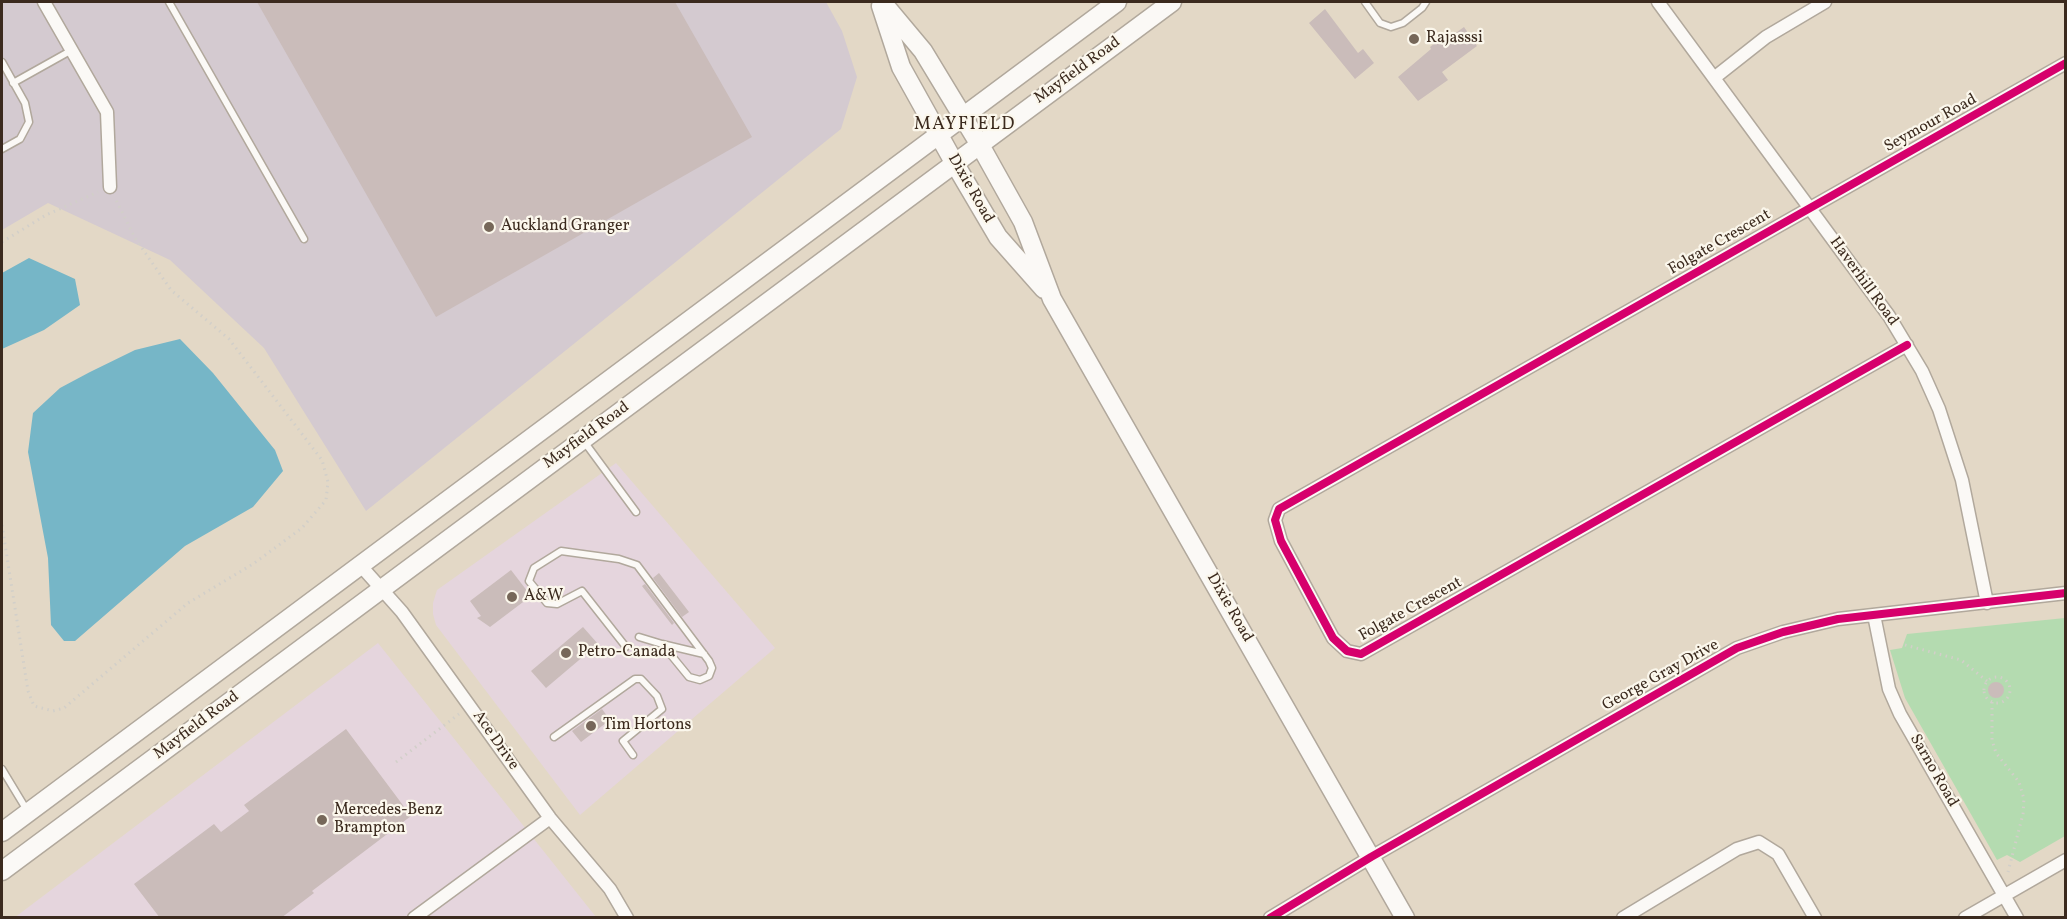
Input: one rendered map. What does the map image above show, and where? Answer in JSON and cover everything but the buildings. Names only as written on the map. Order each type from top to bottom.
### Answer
[{"type":"main road","name":"Dixie Road","points":[[881,2],[923,51],[980,145],[1023,222],[1052,299],[1405,918]]},
{"type":"main road","name":"Dixie Road","points":[[881,2],[901,67],[955,164],[998,237],[1052,299]]},
{"type":"main road","name":"Mayfield Road","points":[[2,832],[1117,2]]},
{"type":"main road","name":"Mayfield Road","points":[[2,871],[1172,2]]},
{"type":"street","points":[[44,2],[107,112],[110,187]]},
{"type":"street","name":"Haverhill Road","points":[[1658,2],[1889,316],[1907,345],[1939,409],[1962,480],[1987,603]]},
{"type":"street","points":[[1714,78],[1766,37],[1825,2]]},
{"type":"street","name":"Seymour Road","points":[[1809,207],[2066,63]]},
{"type":"street","name":"Folgate Crescent","points":[[1809,207],[1280,509],[1275,520],[1281,541],[1334,638],[1347,651],[1361,654],[1379,645],[1907,345]]},
{"type":"street","name":"Ace Drive","points":[[361,566],[382,589],[470,706],[550,818],[610,889],[627,918]]},
{"type":"street","name":"George Gray Drive","points":[[1270,918],[1371,857],[1737,648],[1792,629],[1838,619],[2066,593]]},
{"type":"street","name":"Sarno Road","points":[[1874,615],[1889,689],[2017,918]]},
{"type":"street","points":[[414,918],[550,818]]},
{"type":"street","points":[[1623,918],[1737,849],[1759,842],[1778,854],[1815,918]]},
{"type":"street","points":[[1965,918],[2066,860]]},
{"type":"lane","points":[[169,2],[304,239]]},
{"type":"lane","points":[[1365,2],[1380,23],[1391,27],[1403,23],[1426,2]]},
{"type":"lane","points":[[13,83],[72,50]]},
{"type":"lane","points":[[2,62],[25,102],[30,122],[20,139],[2,149]]},
{"type":"lane","points":[[583,440],[636,513]]},
{"type":"lane","points":[[626,647],[582,591],[557,604],[547,603],[529,581],[534,568],[561,551],[619,559],[637,565],[704,654],[712,668],[709,676],[700,680],[688,677],[662,644]]},
{"type":"lane","points":[[639,637],[704,654]]},
{"type":"lane","points":[[554,737],[635,679],[641,680],[657,696],[662,708],[623,741],[633,755]]},
{"type":"lane","points":[[2,769],[28,812]]},
{"type":"path","points":[[2,242],[46,215],[110,187],[150,263],[171,290],[229,339],[322,460],[328,482],[326,500],[302,528],[253,564],[188,603],[64,708],[53,711],[34,706],[28,691],[2,525]]},
{"type":"path","points":[[1905,645],[1961,660],[1987,681]]},
{"type":"path","points":[[1996,676],[2009,684],[2007,699],[1997,703],[1988,700],[1983,690],[1987,681],[1996,676]]},
{"type":"path","points":[[1992,702],[1992,740],[1996,753],[2019,782],[2024,799],[2023,814],[2008,872]]},
{"type":"path","points":[[396,762],[470,706]]},
{"type":"shaded area","points":[[2,2],[826,2],[842,31],[857,77],[841,129],[366,511],[264,348],[170,260],[48,203],[2,230]]},
{"type":"shaded area","points":[[616,463],[775,648],[580,815],[436,625],[433,603],[437,590]]},
{"type":"shaded area","points":[[378,643],[596,917],[14,918]]},
{"type":"green space","points":[[2065,618],[2065,836],[2020,862],[2007,855],[1997,860],[1905,698],[1890,650],[1902,648],[1907,634]]},
{"type":"water","points":[[29,258],[75,279],[80,305],[44,330],[2,349],[2,273]]},
{"type":"water","points":[[180,339],[213,373],[275,450],[283,471],[253,507],[185,546],[75,641],[64,641],[51,625],[48,558],[28,452],[33,413],[60,388],[90,372],[135,350]]},
{"type":"cycle path","points":[[1907,345],[1361,654],[1347,651],[1333,638],[1281,541],[1275,520],[1279,509],[2066,63]]},
{"type":"cycle path","points":[[1270,918],[1371,857],[1737,648],[1783,632],[1838,619],[2066,593]]},
{"type":"place","name":"Rajasssi","points":[[1414,39]]},
{"type":"place","name":"Auckland Granger","points":[[489,227]]},
{"type":"place","name":"A&W","points":[[512,597]]},
{"type":"place","name":"Petro-Canada","points":[[566,653]]},
{"type":"place","name":"Tim Hortons","points":[[591,726]]},
{"type":"place","name":"Mercedes-Benz Brampton","points":[[322,820]]},
{"type":"district","name":"MAYFIELD","points":[[965,126]]}]
